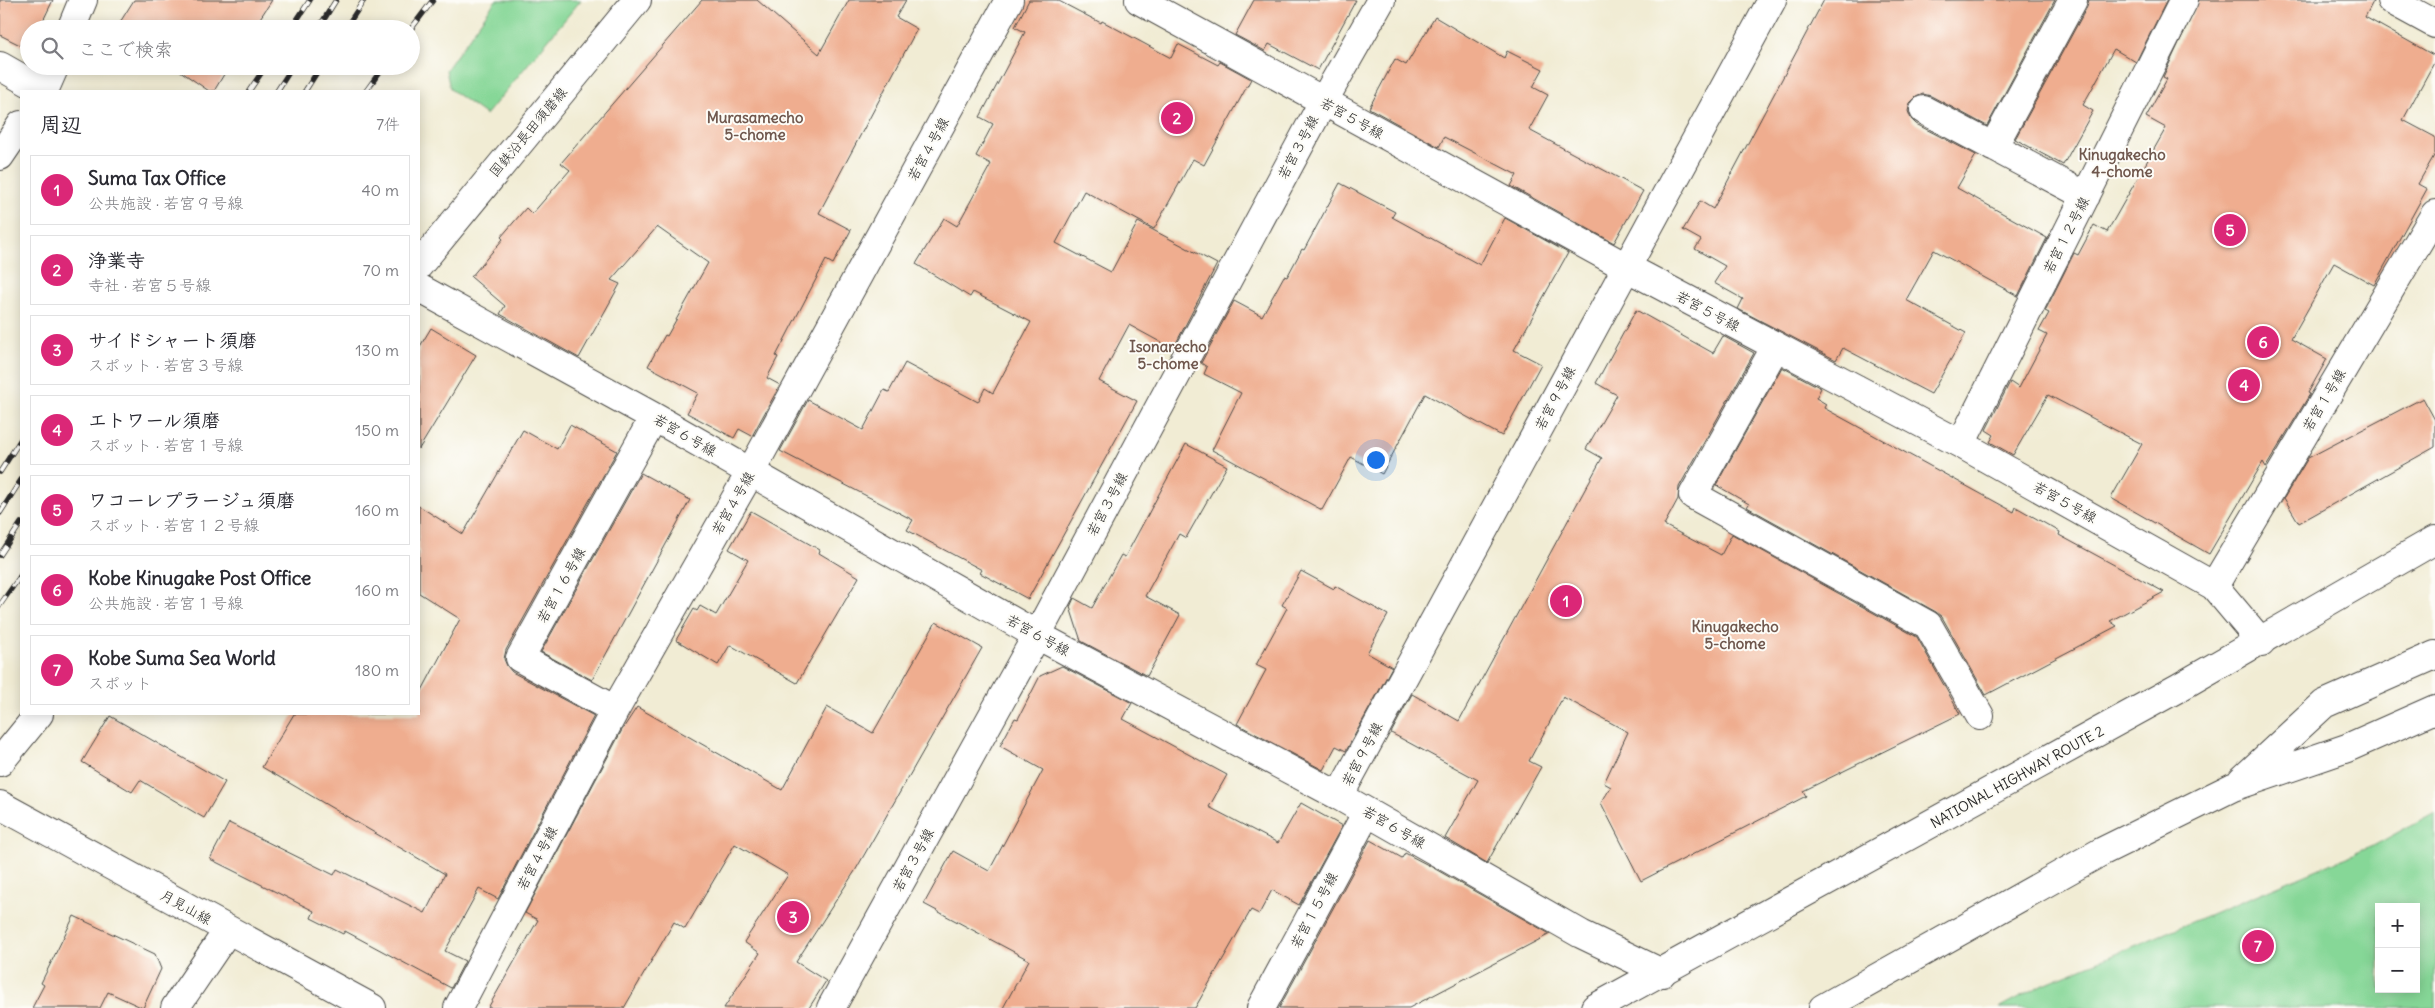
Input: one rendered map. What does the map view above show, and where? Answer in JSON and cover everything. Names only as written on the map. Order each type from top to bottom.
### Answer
[{"type":"main road","points":[[75,20],[83,0]]},
{"type":"main road","name":"国鉄沿長田須磨線","points":[[420,264],[638,0]]},
{"type":"main road","name":"若宮４号線","points":[[458,1008],[615,710],[750,473],[1010,0]]},
{"type":"main road","name":"若宮５号線","points":[[1139,0],[1626,267],[1961,444],[2214,586],[2261,642]]},
{"type":"main road","name":"若宮３号線","points":[[831,1008],[1037,635],[1322,102],[1381,0]]},
{"type":"main road","name":"若宮９号線","points":[[1339,796],[1772,0]]},
{"type":"main road","points":[[1993,147],[2072,0]]},
{"type":"main road","name":"若宮１２号線","points":[[1961,444],[2184,0]]},
{"type":"main road","points":[[2391,0],[2435,24]]},
{"type":"main road","points":[[0,66],[42,90]]},
{"type":"main road","points":[[44,90],[51,75]]},
{"type":"main road","points":[[1924,110],[2086,196]]},
{"type":"main road","points":[[0,156],[20,126]]},
{"type":"main road","name":"若宮１号線","points":[[2214,586],[2435,214]]},
{"type":"main road","name":"若宮６号線","points":[[420,289],[654,417],[1037,635],[1339,796],[1581,934],[1662,973]]},
{"type":"main road","points":[[1776,346],[1693,496],[1928,624],[1980,716]]},
{"type":"main road","name":"若宮１６号線","points":[[615,710],[520,658],[654,417]]},
{"type":"main road","name":"NATIONAL HIGHWAY ROUTE 2","points":[[1595,1008],[1662,973],[2261,642],[2435,540]]},
{"type":"main road","points":[[2233,787],[2324,704],[2435,655]]},
{"type":"main road","points":[[1823,1008],[2101,852],[2233,787],[2347,748],[2435,709]]},
{"type":"main road","points":[[3,757],[38,715]]},
{"type":"main road","name":"月見山線","points":[[0,805],[372,1008]]},
{"type":"main road","name":"若宮１５号線","points":[[1261,1008],[1367,812]]},
{"type":"main road","points":[[175,1008],[228,930]]},
{"type":"green space","points":[[496,0],[581,0],[486,115],[450,89],[446,70]]},
{"type":"green space","points":[[2435,812],[2435,1008],[1999,1008],[2044,984],[2375,845]]},
{"type":"building","points":[[0,0],[53,0],[43,20],[20,20],[20,45],[0,35]]},
{"type":"building","points":[[134,0],[272,0],[259,20],[121,20]]},
{"type":"building","points":[[702,0],[757,0],[819,54],[849,0],[906,0],[896,17],[917,29],[819,213],[851,230],[833,264],[826,260],[776,356],[778,357],[767,378],[780,385],[752,436],[739,429],[734,438],[687,413],[698,393],[648,366],[708,263],[657,227],[611,280],[620,284],[579,358],[500,314],[505,306],[471,277],[526,208],[532,214],[570,170],[561,163]]},
{"type":"building","points":[[1029,0],[1057,0],[1101,23],[1102,21],[1171,58],[1178,44],[1218,65],[1220,62],[1251,79],[1204,165],[1193,159],[1154,229],[1084,191],[1056,243],[1111,272],[1138,222],[1217,264],[1173,349],[1129,325],[1099,381],[1137,401],[1028,599],[980,573],[982,570],[907,530],[913,520],[780,451],[808,400],[863,430],[884,390],[889,392],[905,363],[978,402],[985,388],[993,393],[1031,322],[973,292],[970,297],[916,264],[944,218],[957,226],[991,164],[976,156],[993,124],[980,117],[1025,32],[1015,27]]},
{"type":"building","points":[[1254,0],[1356,0],[1318,70],[1269,44],[1265,51],[1235,35]]},
{"type":"building","points":[[1824,0],[2055,0],[1987,126],[1931,96],[1923,94],[1916,97],[1910,103],[1908,111],[1911,119],[1916,124],[1976,155],[1957,188],[2047,238],[2018,296],[1934,250],[1906,300],[1966,333],[1931,394],[1843,348],[1836,360],[1738,309],[1743,299],[1714,283],[1725,266],[1695,249],[1701,240],[1683,230],[1700,201],[1713,209]]},
{"type":"building","points":[[2089,0],[2167,0],[2136,62],[2114,49],[2083,105],[2093,111],[2063,165],[2015,139],[2087,7]]},
{"type":"building","points":[[2199,0],[2374,0],[2365,17],[2435,56],[2435,61],[2403,120],[2435,137],[2435,154],[2418,184],[2427,189],[2374,285],[2334,263],[2291,339],[2327,359],[2308,393],[2310,394],[2266,467],[2263,462],[2209,554],[2111,498],[2142,444],[2048,395],[2013,455],[1990,442],[1994,435],[1986,430],[2010,382],[2019,388],[2047,335],[2039,331],[2049,313],[2045,311],[2074,253],[2078,255],[2094,225],[2107,232],[2166,128],[2146,117],[2167,79],[2163,77]]},
{"type":"building","points":[[1435,17],[1504,58],[1507,51],[1543,69],[1533,87],[1548,95],[1529,130],[1643,191],[1614,243],[1511,186],[1517,175],[1444,137],[1439,147],[1369,108],[1395,59],[1406,65]]},
{"type":"building","points":[[186,75],[224,75],[215,90],[208,90]]},
{"type":"building","points":[[1340,183],[1395,212],[1392,217],[1480,265],[1505,218],[1568,253],[1514,350],[1541,364],[1502,436],[1425,394],[1382,474],[1351,457],[1322,510],[1212,450],[1241,393],[1204,374],[1207,367],[1201,363],[1234,301],[1262,316],[1284,276],[1287,277],[1302,249],[1304,250]]},
{"type":"building","points":[[1636,310],[1713,353],[1723,336],[1754,353],[1679,487],[1678,499],[1664,525],[1721,555],[1732,534],[1917,637],[1960,714],[1803,791],[1806,796],[1641,881],[1601,803],[1611,787],[1604,783],[1628,732],[1563,697],[1529,761],[1541,767],[1487,863],[1445,838],[1478,780],[1391,733],[1412,694],[1459,721],[1602,458],[1586,449],[1617,395],[1596,383]]},
{"type":"building","points":[[431,328],[476,355],[420,447],[420,346]]},
{"type":"building","points":[[1782,367],[1821,388],[1816,398],[1826,404],[1824,408],[2014,512],[2016,507],[2060,532],[2059,535],[2164,592],[2110,621],[2117,626],[1986,695],[1942,617],[1936,612],[1747,507],[1749,504],[1716,485]]},
{"type":"building","points":[[2423,398],[2435,420],[2435,447],[2299,523],[2284,498],[2308,458]]},
{"type":"building","points":[[570,425],[617,451],[506,650],[504,659],[512,672],[594,716],[498,899],[479,889],[445,951],[465,961],[451,988],[345,931],[343,934],[311,918],[314,911],[210,859],[229,823],[334,875],[337,869],[425,913],[445,874],[262,767],[293,715],[420,715],[420,694],[460,619],[420,594],[420,507],[463,534],[523,430],[557,449]]},
{"type":"building","points":[[1186,444],[1227,466],[1186,538],[1179,534],[1145,596],[1180,615],[1147,676],[1081,641],[1070,607],[1074,598],[1092,608],[1121,555],[1125,557]]},
{"type":"building","points":[[641,473],[690,500],[592,680],[541,652]]},
{"type":"building","points":[[751,511],[820,550],[819,553],[859,577],[797,683],[730,645],[718,665],[676,640],[694,609],[697,611],[700,606],[716,615],[748,560],[729,549]]},
{"type":"building","points":[[1301,571],[1334,589],[1335,586],[1388,615],[1367,653],[1392,667],[1346,751],[1336,746],[1323,770],[1237,724],[1266,670],[1256,665],[1287,608],[1282,605]]},
{"type":"building","points":[[936,622],[982,648],[855,871],[796,962],[826,981],[809,1008],[724,1008],[760,953],[744,942],[788,875],[735,844],[685,929],[674,922],[624,1008],[488,1008],[538,920],[525,913],[622,730],[637,707],[782,790],[827,707],[873,733]]},
{"type":"building","points":[[1062,666],[1132,703],[1123,719],[1227,775],[1209,807],[1278,843],[1301,803],[1342,826],[1299,905],[1272,890],[1259,914],[1251,910],[1195,1008],[1003,1008],[1029,960],[924,904],[953,851],[989,871],[1043,770],[1000,746],[1015,718],[1018,719],[1040,676]]},
{"type":"building","points":[[110,716],[225,782],[204,818],[140,780],[132,792],[82,762]]},
{"type":"building","points":[[1370,840],[1402,858],[1405,853],[1430,866],[1550,934],[1409,1008],[1279,1008]]},
{"type":"building","points":[[74,916],[155,954],[161,969],[143,1008],[108,992],[100,1008],[32,1008],[44,985],[41,983]]},
{"type":"railway","points":[[297,20],[310,0]]},
{"type":"railway","points":[[324,20],[336,0]]},
{"type":"railway","points":[[351,20],[364,0]]},
{"type":"railway","points":[[418,20],[433,0]]},
{"type":"railway","points":[[250,90],[260,75]]},
{"type":"railway","points":[[278,90],[287,75]]},
{"type":"railway","points":[[306,90],[315,75]]},
{"type":"railway","points":[[367,90],[378,75]]},
{"type":"railway","points":[[0,472],[20,441]]},
{"type":"railway","points":[[0,513],[20,482]]},
{"type":"railway","points":[[0,555],[20,525]]},
{"type":"railway","points":[[0,605],[20,576]]},
{"type":"place","name":"浄業寺","points":[[1177,118]]},
{"type":"place","name":"ワコーレプラージュ須磨","points":[[2230,230]]},
{"type":"place","name":"Kobe Kinugake Post Office","points":[[2263,342]]},
{"type":"place","name":"エトワール須磨","points":[[2244,385]]},
{"type":"place","name":"Suma Tax Office","points":[[1566,601]]},
{"type":"place","name":"サイドシャート須磨","points":[[793,917]]},
{"type":"place","name":"Kobe Suma Sea World","points":[[2258,946]]},
{"type":"district","name":"Murasamecho 5-chome","points":[[755,126]]},
{"type":"district","name":"Kinugakecho 4-chome","points":[[2122,164]]},
{"type":"district","name":"Isonarecho 5-chome","points":[[1168,356]]},
{"type":"district","name":"Kinugakecho 5-chome","points":[[1735,636]]}]
